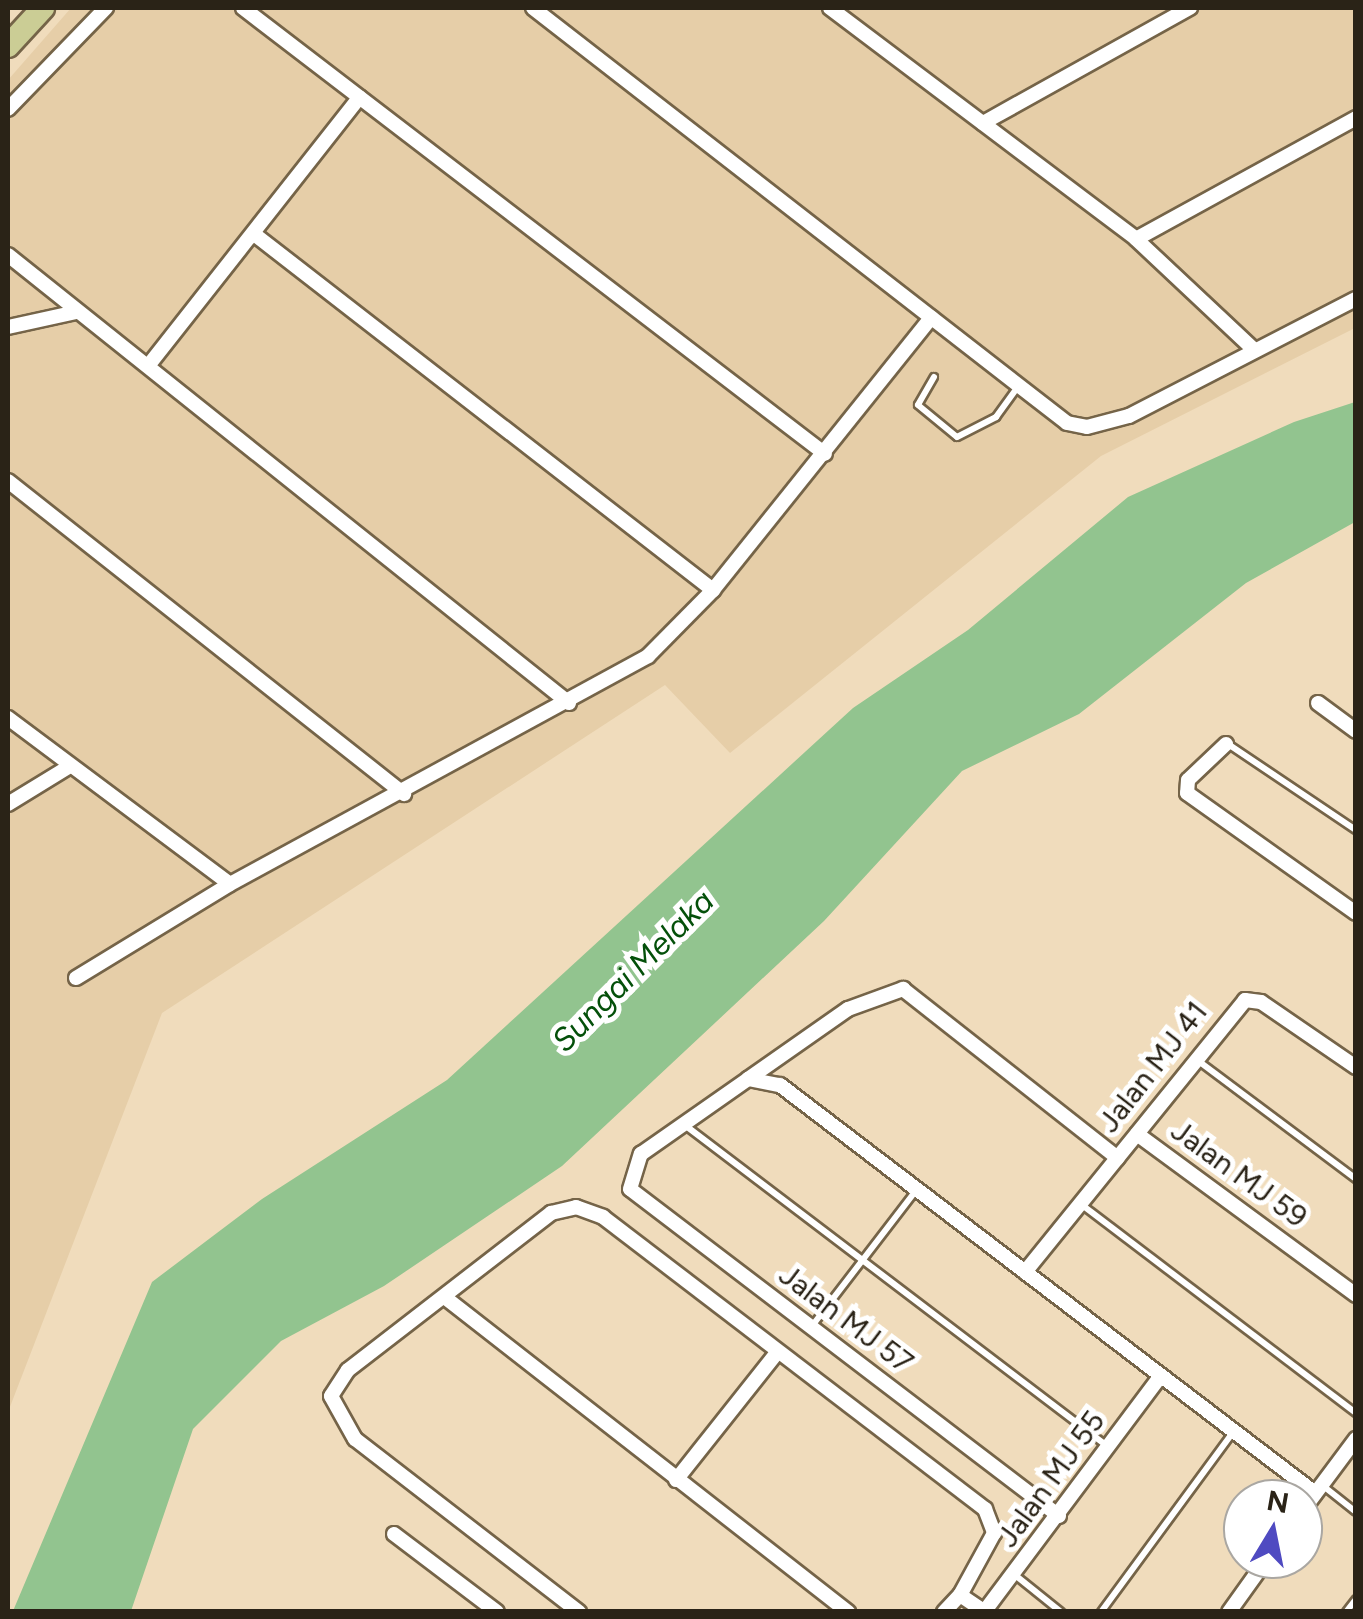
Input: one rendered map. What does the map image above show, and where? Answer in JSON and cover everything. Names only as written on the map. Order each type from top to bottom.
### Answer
[{"type":"main road","points":[[8,46],[42,8]]},
{"type":"street","points":[[8,109],[106,8]]},
{"type":"street","points":[[243,8],[825,454]]},
{"type":"street","points":[[533,8],[1067,423],[1087,427],[1129,416],[1356,299]]},
{"type":"street","points":[[830,8],[1136,239],[1253,349]]},
{"type":"street","points":[[983,124],[1190,8]]},
{"type":"street","points":[[148,366],[360,96]]},
{"type":"street","points":[[1136,239],[1356,118]]},
{"type":"street","points":[[254,234],[713,590]]},
{"type":"street","points":[[8,255],[569,703]]},
{"type":"street","points":[[8,326],[76,312]]},
{"type":"street","points":[[76,978],[230,884],[404,794],[648,656],[713,590],[932,318]]},
{"type":"street","points":[[8,481],[404,794]]},
{"type":"street","points":[[1318,703],[1356,731]]},
{"type":"street","points":[[8,718],[230,884]]},
{"type":"street","points":[[1226,744],[1188,780],[1187,793],[1356,914]]},
{"type":"street","points":[[8,804],[70,766]]},
{"type":"street","points":[[685,1125],[848,1009],[904,989],[1118,1158]]},
{"type":"street","name":"Jalan MJ 41","points":[[1025,1272],[1232,1009],[1251,1000],[1356,1067]]},
{"type":"street","points":[[748,1079],[780,1085],[1233,1432],[1304,1479]]},
{"type":"street","name":"Jalan MJ 57","points":[[685,1125],[642,1154],[630,1189],[1058,1516]]},
{"type":"street","name":"Jalan MJ 59","points":[[1137,1134],[1356,1295]]},
{"type":"street","points":[[579,1612],[355,1440],[331,1396],[348,1370],[447,1299],[552,1213],[576,1207],[602,1217],[776,1354],[985,1509],[994,1533],[960,1595],[944,1612]]},
{"type":"street","points":[[447,1299],[848,1612]]},
{"type":"street","points":[[676,1480],[776,1354]]},
{"type":"street","name":"Jalan MJ 55","points":[[984,1611],[1015,1575],[1160,1377]]},
{"type":"street","points":[[1323,1484],[1356,1439]]},
{"type":"street","points":[[394,1534],[497,1612]]},
{"type":"street","points":[[1228,1612],[1252,1579]]},
{"type":"street","points":[[960,1595],[984,1611]]},
{"type":"lane","points":[[934,378],[918,404],[958,438],[996,417],[1019,386]]},
{"type":"lane","points":[[1226,744],[1356,830]]},
{"type":"lane","points":[[1195,1059],[1356,1180]]},
{"type":"lane","points":[[685,1125],[1107,1446]]},
{"type":"lane","points":[[811,1328],[917,1188]]},
{"type":"lane","points":[[1082,1204],[1356,1413]]},
{"type":"lane","points":[[1102,1612],[1233,1432]]},
{"type":"lane","points":[[1323,1491],[1356,1512]]},
{"type":"lane","points":[[1015,1575],[1061,1612]]},
{"type":"lane","points":[[1346,1612],[1356,1599]]},
{"type":"shaded area","points":[[71,8],[1355,8],[1355,328],[1101,456],[730,753],[665,685],[162,1013],[8,1412],[8,80]]},
{"type":"water","name":"Sungai Melaka","points":[[1355,402],[1355,522],[1246,583],[1079,714],[962,771],[824,921],[562,1166],[384,1286],[281,1341],[193,1429],[131,1611],[13,1611],[152,1282],[262,1199],[447,1080],[853,708],[968,630],[1128,497],[1294,422]]}]
